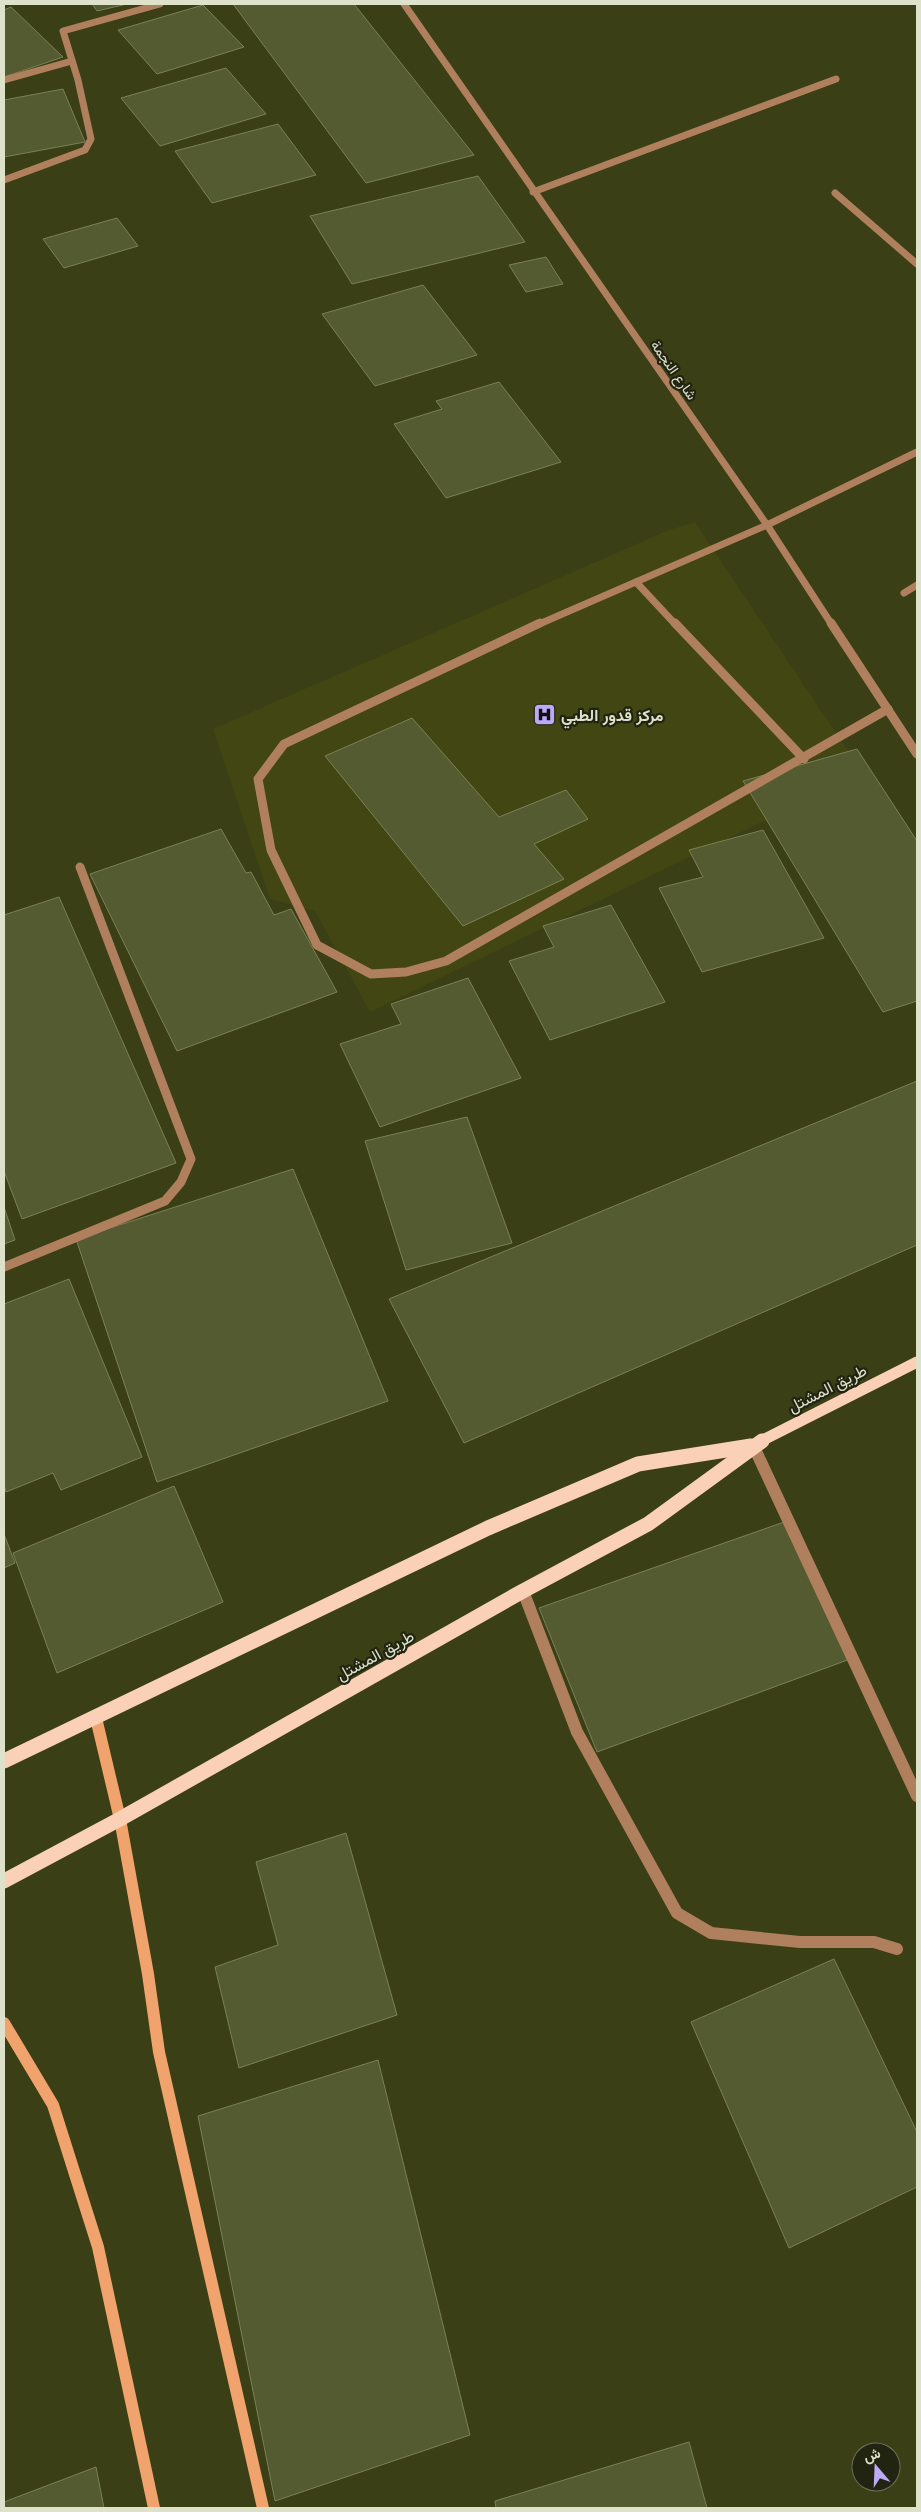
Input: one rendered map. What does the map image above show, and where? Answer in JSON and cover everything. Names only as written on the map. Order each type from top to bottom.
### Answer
[{"type":"main road","name":"طريق المشتل","points":[[4,1881],[120,1819],[523,1591],[648,1524],[754,1445],[917,1362]]},
{"type":"main road","name":"طريق المشتل","points":[[4,1761],[488,1528],[638,1464],[754,1445]]},
{"type":"main road","points":[[96,1718],[120,1819],[148,1974],[159,2052],[263,2508]]},
{"type":"main road","points":[[6,2030],[53,2105],[98,2247],[154,2508]]},
{"type":"street","points":[[4,180],[85,150],[91,138],[63,31],[160,4]]},
{"type":"street","name":"شارع النجمة","points":[[404,4],[533,192],[767,525],[917,754]]},
{"type":"street","points":[[4,80],[72,61]]},
{"type":"street","points":[[533,192],[836,79]]},
{"type":"street","points":[[834,193],[917,264]]},
{"type":"street","points":[[888,709],[804,759],[446,961],[406,972],[371,974],[317,945],[271,850],[258,779],[268,763],[284,744],[520,632],[767,525],[917,452]]},
{"type":"street","points":[[636,582],[804,759]]},
{"type":"street","points":[[904,593],[917,585]]},
{"type":"street","points":[[4,1267],[165,1201],[178,1186],[188,1169],[191,1158],[80,867]]},
{"type":"street","points":[[754,1445],[917,1796]]},
{"type":"street","points":[[523,1591],[578,1732],[677,1914],[711,1933],[800,1942],[874,1942],[897,1949]]},
{"type":"shaded area","points":[[695,522],[863,773],[370,1012],[315,911],[270,899],[213,729],[669,530]]},
{"type":"building","points":[[92,4],[127,4],[97,11]]},
{"type":"building","points":[[233,4],[354,4],[474,155],[366,183]]},
{"type":"building","points":[[203,5],[244,47],[157,74],[118,30]]},
{"type":"building","points":[[11,7],[63,57],[4,77],[4,10]]},
{"type":"building","points":[[226,68],[266,114],[160,146],[121,98]]},
{"type":"building","points":[[63,89],[85,142],[4,157],[4,100]]},
{"type":"building","points":[[278,124],[316,175],[212,203],[175,151]]},
{"type":"building","points":[[478,176],[525,242],[352,284],[310,216]]},
{"type":"building","points":[[117,218],[138,246],[64,268],[43,239]]},
{"type":"building","points":[[546,257],[563,284],[526,292],[509,265]]},
{"type":"building","points":[[423,285],[477,355],[375,386],[322,314]]},
{"type":"building","points":[[499,382],[561,462],[446,498],[394,424],[442,409],[436,401]]},
{"type":"building","points":[[412,718],[499,817],[566,790],[588,819],[534,844],[564,879],[463,926],[325,756]]},
{"type":"building","points":[[857,749],[917,841],[917,1001],[883,1012],[743,781]]},
{"type":"building","points":[[221,829],[246,873],[251,872],[274,915],[291,909],[337,992],[177,1051],[90,874]]},
{"type":"building","points":[[763,830],[824,938],[702,972],[659,888],[703,877],[689,850]]},
{"type":"building","points":[[59,897],[176,1163],[22,1219],[4,1171],[4,915]]},
{"type":"building","points":[[611,905],[665,1002],[550,1040],[509,961],[554,947],[543,926]]},
{"type":"building","points":[[468,978],[521,1078],[380,1127],[340,1044],[401,1024],[391,1004]]},
{"type":"building","points":[[917,1081],[917,1245],[464,1443],[389,1299]]},
{"type":"building","points":[[467,1117],[512,1243],[406,1270],[365,1141]]},
{"type":"building","points":[[293,1169],[388,1401],[157,1482],[76,1239]]},
{"type":"building","points":[[4,1207],[15,1240],[4,1244]]},
{"type":"building","points":[[69,1279],[142,1457],[61,1490],[53,1473],[6,1492],[4,1485],[4,1304]]},
{"type":"building","points":[[174,1486],[223,1602],[57,1673],[13,1553]]},
{"type":"building","points":[[787,1521],[853,1658],[597,1752],[539,1608]]},
{"type":"building","points":[[4,1534],[15,1563],[4,1568]]},
{"type":"building","points":[[346,1833],[397,2015],[239,2068],[215,1967],[278,1945],[256,1862]]},
{"type":"building","points":[[834,1959],[917,2132],[917,2187],[789,2248],[691,2022]]},
{"type":"building","points":[[378,2060],[470,2435],[275,2501],[198,2116]]},
{"type":"building","points":[[689,2442],[707,2508],[496,2508],[495,2501]]},
{"type":"building","points":[[96,2467],[104,2508],[4,2508],[4,2502]]},
{"type":"place","name":"مركز قدور الطبي","points":[[545,715]]}]
